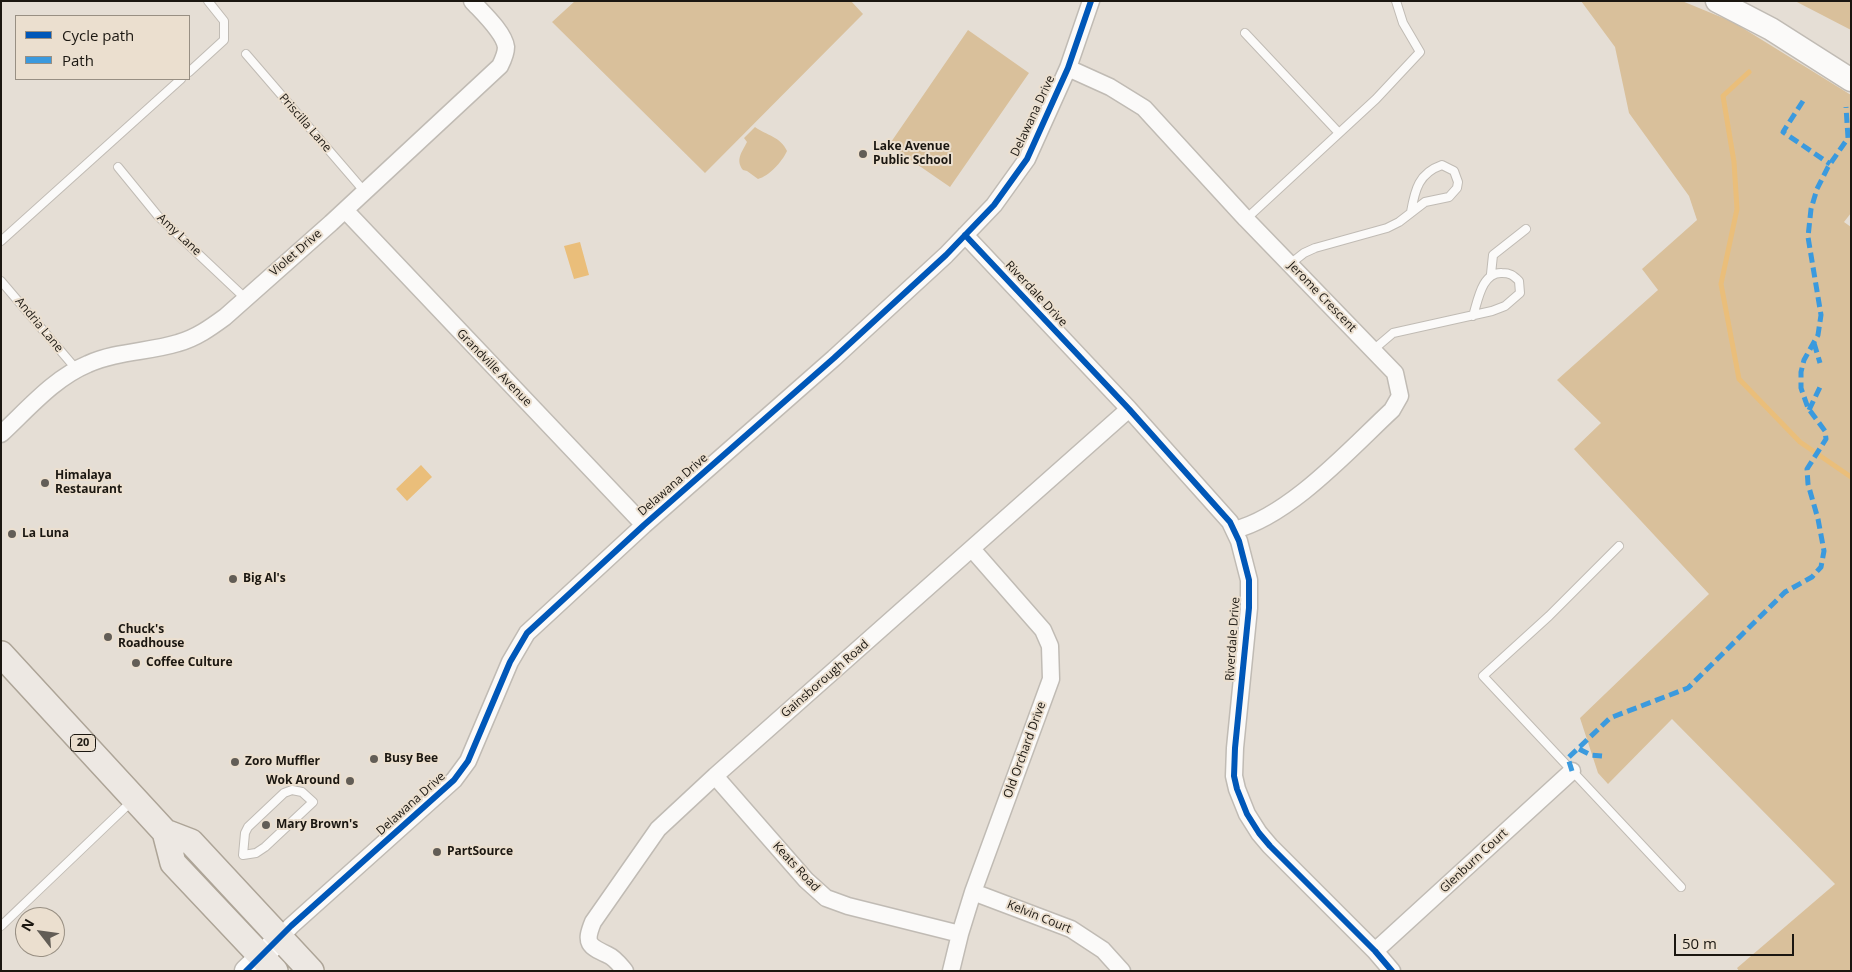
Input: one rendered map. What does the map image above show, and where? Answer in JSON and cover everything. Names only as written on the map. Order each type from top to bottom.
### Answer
[{"type":"main road","name":"20","points":[[1,654],[165,832],[191,842],[311,971]]},
{"type":"main road","name":"20","points":[[165,832],[173,863],[261,966]]},
{"type":"street","name":"Violet Drive","points":[[1,434],[54,385],[87,364],[103,358],[163,347],[194,337],[225,317],[345,210],[500,66],[505,56],[506,45],[498,31],[472,1]]},
{"type":"street","name":"Delawana Drive","points":[[261,966],[280,938],[291,926],[357,869],[454,780],[468,762],[510,662],[527,633],[644,525],[834,358],[946,255],[994,205],[1027,158],[1068,68],[1091,1]]},
{"type":"street","points":[[1717,1],[1772,29],[1851,80]]},
{"type":"street","name":"Jerome Crescent","points":[[1068,68],[1110,87],[1144,108],[1246,219],[1395,373],[1400,396],[1392,410],[1299,496],[1258,521],[1234,530]]},
{"type":"street","name":"Grandville Avenue","points":[[345,210],[644,525]]},
{"type":"street","name":"Riverdale Drive","points":[[965,235],[1129,408],[1230,522],[1239,541],[1248,580],[1249,608],[1235,748],[1234,776],[1237,789],[1247,814],[1259,833],[1375,951],[1392,971]]},
{"type":"street","name":"Gainsborough Road","points":[[625,971],[614,958],[590,946],[588,934],[593,922],[658,829],[715,776],[1129,408]]},
{"type":"street","name":"Old Orchard Drive","points":[[951,971],[973,892],[1050,679],[1051,664],[1050,646],[1043,630],[972,549]]},
{"type":"street","name":"Glenburn Court","points":[[1375,951],[1572,771]]},
{"type":"street","name":"Keats Road","points":[[715,776],[806,880],[826,898],[848,906],[960,934]]},
{"type":"street","name":"Kelvin Court","points":[[973,892],[1071,929],[1103,950],[1122,971]]},
{"type":"lane","points":[[190,71],[224,40],[224,21],[208,1]]},
{"type":"lane","points":[[1246,219],[1376,99],[1420,52],[1402,23],[1396,1]]},
{"type":"lane","points":[[1245,34],[1339,133]]},
{"type":"lane","name":"Priscilla Lane","points":[[246,54],[364,191]]},
{"type":"lane","points":[[1,241],[180,80]]},
{"type":"lane","points":[[1290,264],[1304,253],[1315,248],[1387,228],[1399,222],[1425,202],[1435,198],[1449,197],[1454,193],[1458,182],[1454,170],[1442,165],[1426,174],[1421,179],[1416,191],[1411,212]]},
{"type":"lane","name":"Amy Lane","points":[[118,167],[158,216],[245,298]]},
{"type":"lane","points":[[1473,316],[1485,281],[1491,274],[1493,255],[1526,229]]},
{"type":"lane","points":[[1373,350],[1393,333],[1473,316],[1505,306],[1520,293],[1519,281],[1512,274],[1491,274]]},
{"type":"lane","name":"Andria Lane","points":[[1,280],[76,370]]},
{"type":"lane","points":[[1619,546],[1549,616],[1483,676],[1681,887]]},
{"type":"lane","points":[[292,790],[302,792],[313,802],[256,853],[243,855],[245,833],[248,827],[284,793],[292,790]]},
{"type":"lane","points":[[1,926],[134,799]]},
{"type":"shaded area","points":[[575,1],[851,1],[863,14],[705,173],[552,22]]},
{"type":"shaded area","points":[[1581,1],[1682,1],[1733,22],[1851,95],[1851,213],[1844,222],[1851,227],[1851,971],[1739,971],[1737,968],[1835,884],[1672,719],[1608,784],[1598,773],[1580,718],[1709,594],[1574,449],[1601,423],[1557,380],[1658,290],[1642,269],[1697,220],[1689,196],[1629,113],[1615,47]]},
{"type":"shaded area","points":[[1795,1],[1851,1],[1851,30]]},
{"type":"shaded area","points":[[968,30],[1029,73],[950,187],[889,145]]},
{"type":"shaded area","points":[[755,127],[781,142],[787,151],[775,168],[758,179],[743,170],[739,159],[747,142],[744,138]]},
{"type":"shaded area","points":[[580,242],[589,275],[574,279],[564,246]]},
{"type":"shaded area","points":[[421,465],[432,477],[407,501],[396,489]]},
{"type":"waterway","points":[[1749,72],[1723,96],[1734,162],[1737,209],[1721,284],[1739,379],[1800,442],[1851,477]]},
{"type":"marked path","points":[[1803,101],[1783,132],[1830,164]]},
{"type":"marked path","points":[[1572,771],[1568,758],[1610,718],[1688,688],[1785,592],[1812,577],[1821,567],[1824,551],[1818,519],[1808,484],[1807,469],[1826,439],[1825,431],[1808,408],[1801,388],[1801,372],[1804,360],[1818,335],[1821,315],[1808,237],[1811,209],[1817,189],[1828,167],[1848,138],[1846,107]]},
{"type":"marked path","points":[[1814,343],[1820,363]]},
{"type":"marked path","points":[[1809,410],[1821,385]]},
{"type":"marked path","points":[[1579,749],[1591,755],[1602,756]]},
{"type":"cycle path","points":[[246,971],[291,926],[454,780],[468,761],[510,662],[527,633],[644,525],[834,358],[946,255],[994,205],[1027,159],[1068,68],[1091,1]]},
{"type":"cycle path","points":[[965,235],[1129,409],[1230,522],[1239,541],[1249,580],[1249,608],[1235,748],[1234,776],[1237,789],[1247,814],[1270,846],[1375,951],[1392,971]]},
{"type":"place","name":"Lake Avenue Public School","points":[[863,154]]},
{"type":"place","name":"Himalaya Restaurant","points":[[45,483]]},
{"type":"place","name":"La Luna","points":[[12,534]]},
{"type":"place","name":"Big Al's","points":[[233,579]]},
{"type":"place","name":"Chuck's Roadhouse","points":[[108,637]]},
{"type":"place","name":"Coffee Culture","points":[[136,663]]},
{"type":"place","name":"Busy Bee","points":[[374,759]]},
{"type":"place","name":"Zoro Muffler","points":[[235,762]]},
{"type":"place","name":"Wok Around","points":[[350,781]]},
{"type":"place","name":"Mary Brown's","points":[[266,825]]},
{"type":"place","name":"PartSource","points":[[437,852]]}]
